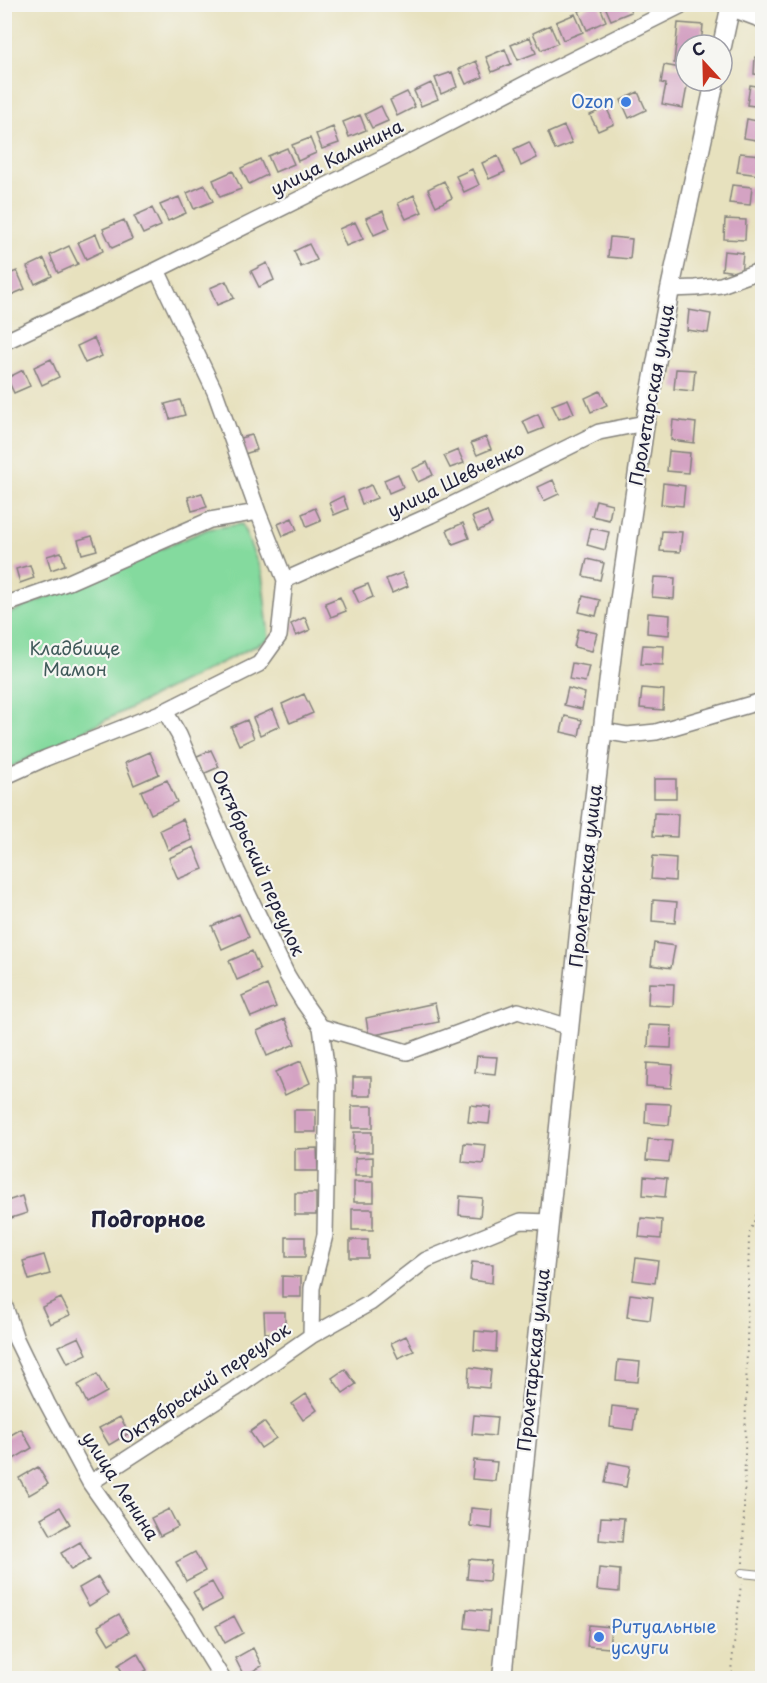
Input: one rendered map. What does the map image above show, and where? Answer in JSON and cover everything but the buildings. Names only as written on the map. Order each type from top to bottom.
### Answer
[{"type":"street","name":"улица Калинина","points":[[4,342],[157,270],[684,4]]},
{"type":"street","points":[[725,33],[730,6],[762,20]]},
{"type":"street","name":"Пролетарская улица","points":[[502,1678],[585,875],[613,645],[645,423],[670,289],[712,93]]},
{"type":"street","points":[[4,777],[165,711],[258,664],[279,636],[285,580],[215,392],[157,270]]},
{"type":"street","points":[[670,289],[720,285],[762,270]]},
{"type":"street","name":"улица Шевченко","points":[[285,580],[431,515],[599,432],[645,423]]},
{"type":"street","points":[[4,605],[69,582],[210,520],[258,512]]},
{"type":"street","points":[[603,731],[627,735],[656,732],[762,701]]},
{"type":"street","name":"Октябрьский переулок","points":[[165,711],[179,735],[237,871],[287,975],[321,1028],[328,1081],[325,1235],[312,1288],[311,1336]]},
{"type":"street","points":[[321,1028],[407,1052],[518,1011],[569,1027]]},
{"type":"street","name":"Октябрьский переулок","points":[[90,1483],[235,1389],[311,1336],[370,1303],[426,1260],[521,1221],[549,1222]]},
{"type":"street","name":"улица Ленина","points":[[4,1304],[16,1339],[90,1483],[186,1619],[222,1678]]},
{"type":"lane","points":[[742,1573],[762,1575]]},
{"type":"path","points":[[736,1678],[731,1671],[742,1573],[748,1235],[762,1200]]},
{"type":"green space","name":"Кладбище Мамон","points":[[242,524],[262,574],[269,639],[5,770],[5,615],[208,529]]},
{"type":"place","name":"Ozon","points":[[626,102]]},
{"type":"place","name":"Ритуальные услуги","points":[[599,1637]]},
{"type":"district","name":"Подгорное","points":[[148,1220]]}]
